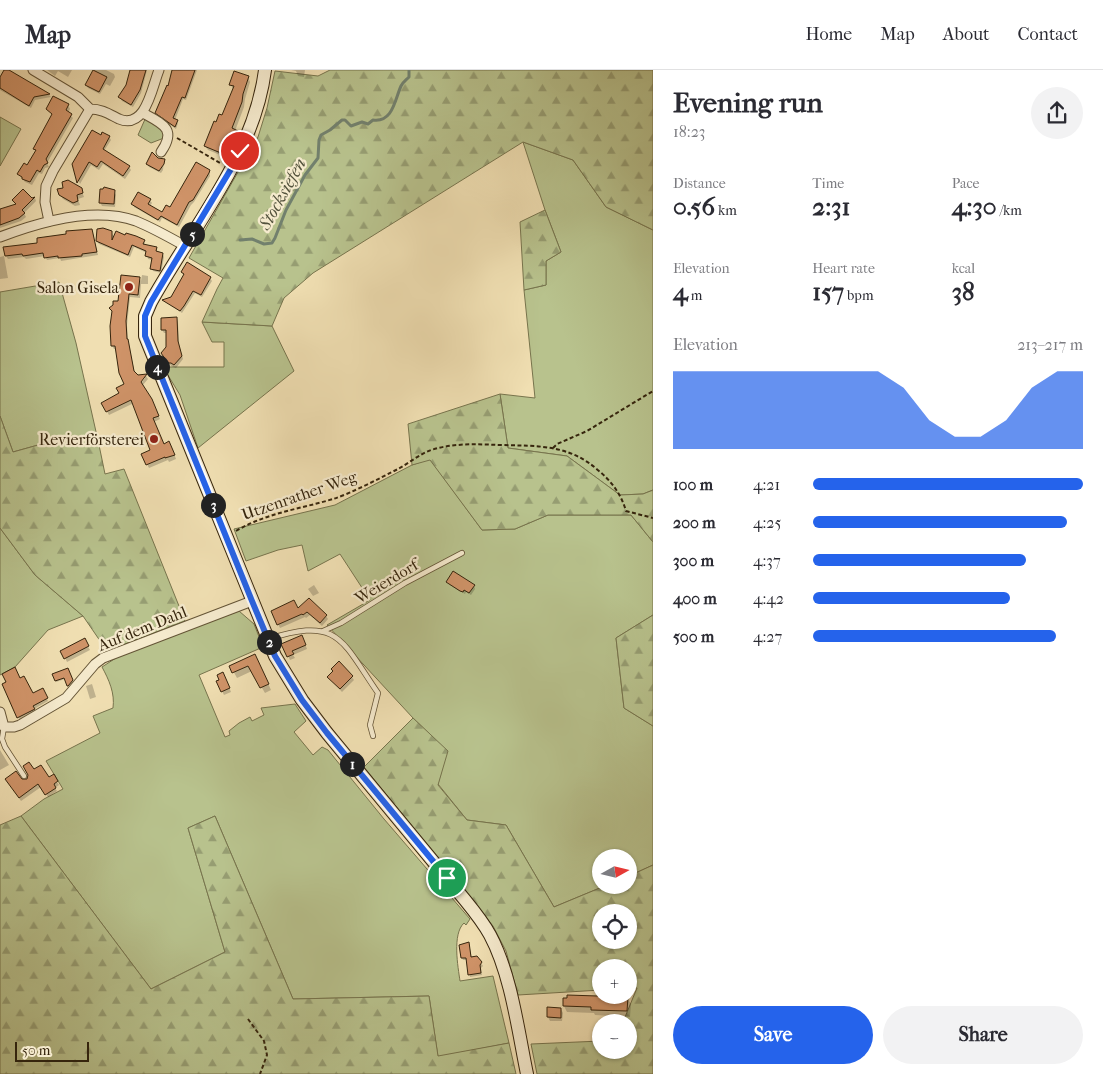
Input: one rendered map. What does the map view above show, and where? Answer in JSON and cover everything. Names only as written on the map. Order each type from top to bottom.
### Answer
[{"type":"main road","points":[[265,70],[256,114],[231,169],[149,307],[145,316],[145,336],[268,640],[284,671],[314,717],[465,900],[491,936],[505,973],[527,1074]]},
{"type":"street","points":[[33,70],[78,97],[90,109],[104,110],[127,121],[137,119],[143,112],[159,70]]},
{"type":"street","points":[[49,221],[45,194],[49,179],[90,109]]},
{"type":"street","points":[[143,112],[162,124],[169,133],[167,144],[161,152]]},
{"type":"street","points":[[0,237],[49,221],[87,216],[119,217],[136,221],[185,246]]},
{"type":"street","name":"Auf dem Dahl","points":[[4,727],[20,725],[66,698],[103,658],[252,601]]},
{"type":"street","points":[[0,712],[4,727]]},
{"type":"lane","name":"Weierdorf","points":[[268,640],[295,631],[323,631],[341,623],[405,583],[462,553]]},
{"type":"lane","points":[[323,631],[337,638],[346,646],[378,693],[370,725],[372,736]]},
{"type":"lane","points":[[4,727],[2,739],[5,747],[24,776]]},
{"type":"path","points":[[169,133],[231,169]]},
{"type":"path","points":[[553,448],[557,444],[587,431],[653,391]]},
{"type":"path","name":"Utzenrather Weg","points":[[226,536],[270,515],[334,499],[399,469],[430,451],[464,444],[553,448],[576,454],[589,462],[616,487],[626,511],[653,518]]},
{"type":"path","points":[[248,1019],[264,1041],[267,1055],[260,1074]]},
{"type":"green space","points":[[330,70],[653,70],[653,230],[606,207],[573,160],[523,142],[313,273],[284,298],[272,326],[202,322],[223,278],[189,258],[258,137],[275,71],[318,76]]},
{"type":"green space","points":[[0,117],[21,129],[0,166]]},
{"type":"green space","points":[[146,117],[163,127],[164,138],[151,143],[138,135]]},
{"type":"green space","points":[[523,142],[573,160],[606,207],[653,230],[653,490],[643,494],[620,495],[567,456],[508,448],[500,394],[535,398],[524,290],[546,285],[546,261],[561,252]]},
{"type":"green space","points":[[545,210],[561,252],[546,261],[546,285],[524,290],[520,222]]},
{"type":"green space","points":[[59,282],[76,343],[99,445],[77,437],[56,440],[13,452],[0,416],[0,292]]},
{"type":"green space","points":[[202,322],[272,326],[294,371],[198,448],[180,395],[163,367],[224,367],[224,342],[212,342]]},
{"type":"green space","points":[[500,394],[508,448],[567,456],[620,495],[643,494],[653,490],[653,542],[631,515],[548,515],[515,529],[482,530],[430,460],[412,465],[408,424]]},
{"type":"green space","points":[[0,416],[13,452],[56,440],[77,437],[99,445],[105,474],[124,469],[185,621],[107,651],[83,616],[35,575],[0,528]]},
{"type":"green space","points":[[430,459],[482,530],[515,529],[548,515],[631,515],[653,542],[653,615],[616,638],[624,708],[653,726],[653,865],[638,872],[638,849],[592,849],[592,891],[554,907],[506,825],[467,820],[438,784],[447,751],[413,718],[327,625],[370,600],[340,554],[308,571],[302,545],[278,550],[246,561],[234,529],[335,505],[412,465]]},
{"type":"green space","points":[[0,528],[35,575],[83,616],[48,630],[15,667],[0,675]]},
{"type":"green space","points":[[239,611],[254,624],[263,647],[199,675],[225,737],[230,735],[229,731],[239,723],[250,717],[252,721],[264,715],[261,708],[295,704],[306,721],[294,732],[313,755],[322,747],[328,750],[384,819],[470,919],[466,925],[464,923],[460,928],[458,935],[457,951],[460,981],[493,976],[509,1043],[438,1057],[429,996],[293,999],[215,816],[188,828],[225,952],[151,989],[21,816],[44,799],[63,789],[46,761],[100,733],[93,716],[113,708],[111,687],[102,667],[122,654]]},
{"type":"green space","points":[[653,615],[653,726],[624,708],[616,638]]},
{"type":"green space","points":[[413,718],[448,751],[438,785],[467,820],[506,825],[554,907],[592,891],[592,894],[638,894],[638,872],[653,865],[653,1074],[537,1074],[531,1044],[592,1041],[592,1059],[637,1059],[637,1014],[626,1014],[630,1004],[637,1004],[637,959],[592,959],[592,991],[518,995],[506,951],[493,926],[364,767]]},
{"type":"green space","points":[[21,816],[151,989],[225,952],[188,828],[215,816],[293,999],[429,996],[438,1056],[509,1043],[516,1074],[0,1074],[0,825]]},
{"type":"building","points":[[4,70],[9,70],[50,94],[34,97],[29,106],[0,88],[0,77]]},
{"type":"building","points":[[93,70],[107,77],[99,92],[85,85]]},
{"type":"building","points":[[130,70],[146,70],[140,90],[131,105],[118,97],[126,85]]},
{"type":"building","points":[[172,70],[195,70],[185,98],[182,97],[173,118],[178,120],[175,127],[155,113],[168,86]]},
{"type":"building","points":[[234,71],[249,76],[232,128],[238,131],[228,156],[204,146],[214,121],[216,122],[219,114],[222,115],[234,86],[229,85]]},
{"type":"building","points":[[53,96],[69,104],[66,110],[72,114],[46,159],[48,163],[44,165],[40,172],[37,170],[30,182],[22,179],[17,174],[24,163],[27,165],[36,150],[33,149],[52,114],[46,109]]},
{"type":"building","points":[[92,130],[101,135],[102,132],[110,136],[103,149],[130,166],[123,176],[101,161],[97,167],[89,162],[77,183],[72,164]]},
{"type":"building","points":[[152,152],[158,158],[165,159],[159,171],[146,164]]},
{"type":"building","points":[[196,162],[210,170],[193,200],[189,202],[177,225],[161,216],[158,220],[131,204],[138,192],[151,199],[148,204],[162,212],[166,205],[170,207]]},
{"type":"building","points":[[68,180],[82,188],[83,193],[77,195],[78,201],[73,203],[59,195],[57,189],[63,188],[62,182]]},
{"type":"building","points":[[104,187],[115,190],[114,204],[99,203],[100,189]]},
{"type":"building","points":[[23,189],[32,198],[35,197],[22,210],[25,213],[19,218],[0,225],[0,209],[16,204],[12,200]]},
{"type":"building","points":[[103,228],[112,231],[112,240],[116,231],[125,235],[126,233],[136,236],[145,240],[143,244],[157,247],[156,251],[163,253],[160,271],[150,269],[152,258],[145,256],[146,251],[132,245],[128,255],[96,241],[97,229]]},
{"type":"building","points":[[92,229],[97,252],[82,254],[82,256],[58,258],[58,256],[44,258],[43,253],[5,256],[3,247],[37,243],[37,238],[66,234],[66,231]]},
{"type":"building","points":[[187,262],[211,277],[201,295],[193,291],[180,311],[162,300],[171,297],[184,274],[181,272]]},
{"type":"building","points":[[121,275],[140,277],[138,295],[129,294],[126,321],[127,339],[134,371],[138,375],[147,374],[141,382],[152,399],[159,416],[153,418],[164,444],[169,441],[175,455],[146,465],[141,454],[150,450],[131,400],[106,412],[101,403],[119,393],[116,388],[124,384],[119,373],[115,346],[111,346],[110,326],[112,311],[109,308],[113,305],[113,301],[118,301]]},
{"type":"building","points":[[177,317],[178,341],[182,356],[174,365],[168,363],[161,353],[166,347],[166,330],[161,330],[161,318]]},
{"type":"building","points":[[453,571],[475,585],[469,593],[464,590],[463,592],[460,591],[446,582]]},
{"type":"building","points":[[309,598],[327,615],[320,623],[307,612],[277,625],[271,611],[294,600],[298,608]]},
{"type":"building","points":[[302,635],[306,645],[292,651],[294,654],[287,657],[281,644]]},
{"type":"building","points":[[85,638],[89,646],[64,659],[60,651]]},
{"type":"building","points":[[255,654],[269,684],[260,688],[248,666],[232,673],[229,666]]},
{"type":"building","points":[[339,661],[353,676],[340,689],[327,677],[333,671],[331,669]]},
{"type":"building","points":[[15,667],[20,678],[24,676],[33,693],[43,688],[48,698],[33,706],[35,709],[17,718],[2,684],[6,682],[2,674]]},
{"type":"building","points":[[68,668],[73,680],[68,686],[64,678],[55,681],[52,674]]},
{"type":"building","points":[[223,672],[230,688],[221,692],[216,681],[219,680],[217,675]]},
{"type":"building","points":[[29,762],[34,769],[41,765],[49,777],[54,774],[58,781],[54,784],[56,788],[45,795],[38,784],[19,798],[5,779],[16,771],[22,779],[27,779],[28,775],[23,766]]},
{"type":"building","points":[[469,942],[471,957],[477,956],[482,962],[480,965],[481,973],[468,975],[466,958],[461,958],[459,945]]},
{"type":"building","points":[[567,995],[592,996],[592,1004],[628,1004],[627,1011],[591,1010],[591,1007],[563,1006],[563,998],[567,998]]},
{"type":"building","points":[[547,1007],[561,1008],[561,1018],[547,1017]]},
{"type":"waterway","name":"Stocksiefen","points":[[240,240],[252,239],[264,244],[272,243],[286,210],[305,175],[318,158],[321,135],[342,120],[345,120],[351,126],[362,122],[368,124],[373,120],[385,118],[392,109],[402,85],[409,77],[409,70]]},
{"type":"place","name":"Salon Gisela","points":[[129,287]]},
{"type":"place","name":"Revierförsterei","points":[[154,439]]},
{"type":"route","points":[[240,151],[151,302],[145,316],[145,336],[275,656],[302,700],[327,733],[447,878]]}]
